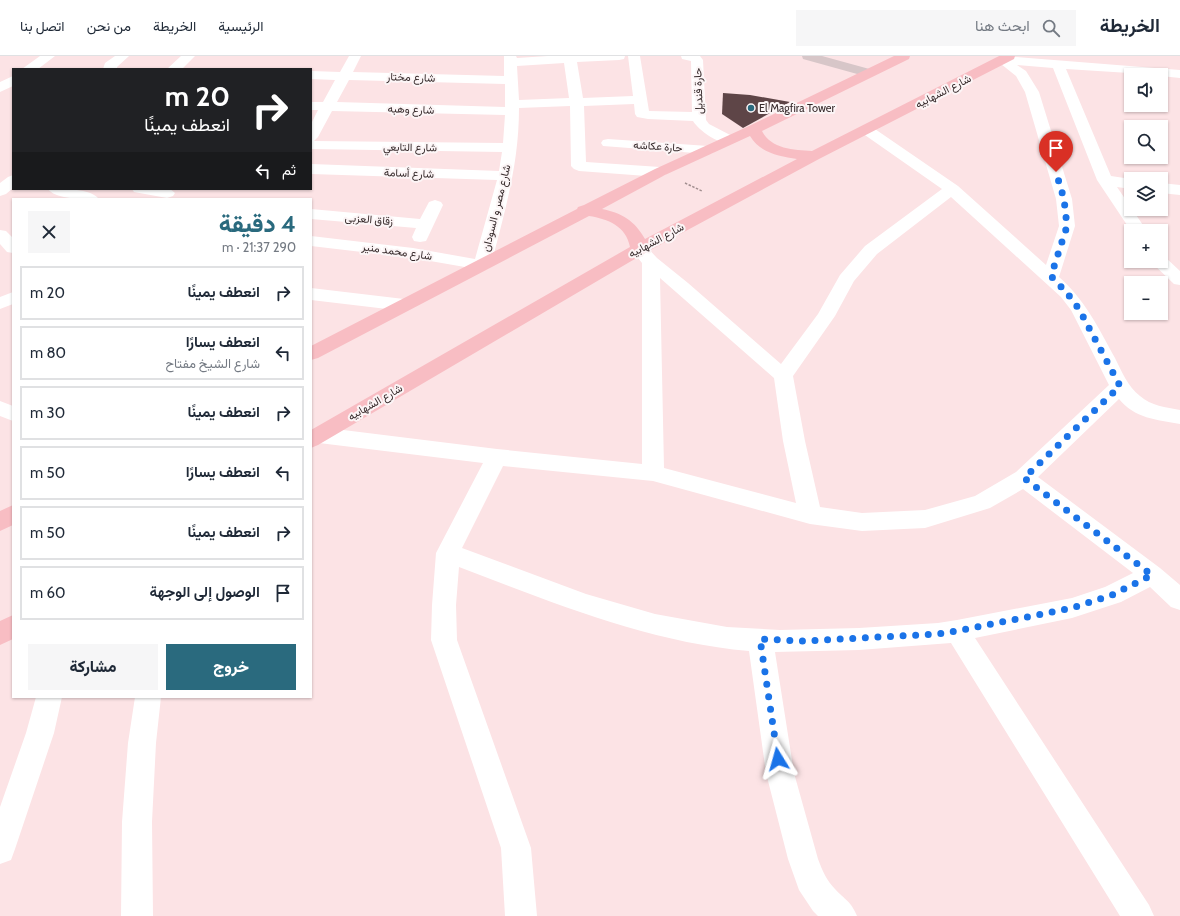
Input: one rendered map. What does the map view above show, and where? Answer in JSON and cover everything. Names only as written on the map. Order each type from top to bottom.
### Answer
[{"type":"highway","points":[[312,353],[584,210],[660,172],[754,129],[904,56]]},
{"type":"highway","name":"شارع الشهابيه","points":[[315,437],[645,255],[726,203],[1005,58]]},
{"type":"highway","points":[[754,129],[756,136],[762,143],[771,148],[783,153],[814,156]]},
{"type":"highway","points":[[584,210],[613,217],[625,223],[633,230],[645,255]]},
{"type":"highway","points":[[0,522],[12,515]]},
{"type":"highway","points":[[0,634],[12,627]]},
{"type":"street","points":[[31,68],[49,56]]},
{"type":"street","points":[[110,68],[110,66],[123,56]]},
{"type":"street","points":[[175,68],[189,56]]},
{"type":"street","points":[[312,135],[355,56]]},
{"type":"street","points":[[507,58],[570,59],[619,56]]},
{"type":"street","points":[[634,56],[642,114],[699,117]]},
{"type":"street","name":"حارة قنديل","points":[[687,56],[693,57],[697,60],[699,120],[704,127],[729,140]]},
{"type":"street","points":[[808,56],[868,73]]},
{"type":"street","name":"شارع مصر و السودان","points":[[482,265],[506,176],[510,148],[511,108],[510,80],[507,58]]},
{"type":"street","points":[[1005,58],[1058,65],[1180,74]]},
{"type":"street","points":[[1005,58],[1021,74],[1032,92],[1064,199],[1067,226],[1051,276]]},
{"type":"street","points":[[570,59],[577,102],[579,166],[660,172]]},
{"type":"street","points":[[1058,65],[1105,180],[1134,224]]},
{"type":"street","name":"شارع مختار","points":[[312,75],[510,80]]},
{"type":"street","points":[[0,90],[12,81]]},
{"type":"street","points":[[0,90],[12,92]]},
{"type":"street","name":"شارع وهبه","points":[[312,106],[511,108],[577,102],[640,100]]},
{"type":"street","points":[[867,130],[952,189],[1051,276],[1067,293],[1079,309],[1120,386],[1132,401],[1140,407],[1162,415],[1180,417]]},
{"type":"street","name":"حارة عكاشه","points":[[608,143],[708,150]]},
{"type":"street","name":"شارع التابعي","points":[[312,145],[510,148]]},
{"type":"street","name":"شارع أسامة","points":[[312,169],[506,176]]},
{"type":"street","points":[[1105,180],[1124,183]]},
{"type":"street","points":[[783,376],[826,316],[846,278],[871,250],[952,189]]},
{"type":"street","points":[[1168,189],[1180,190]]},
{"type":"street","points":[[60,190],[88,198]]},
{"type":"street","points":[[144,190],[159,194]]},
{"type":"street","points":[[413,253],[435,205]]},
{"type":"street","name":"زقاق العزبى","points":[[312,214],[426,224]]},
{"type":"street","points":[[0,235],[12,247]]},
{"type":"street","name":"شارع محمد منير","points":[[312,241],[413,253],[482,265]]},
{"type":"street","points":[[645,255],[783,376],[794,441],[810,515]]},
{"type":"street","points":[[645,255],[653,473]]},
{"type":"street","points":[[1167,268],[1180,280]]},
{"type":"street","points":[[312,294],[404,306]]},
{"type":"street","points":[[0,303],[12,298]]},
{"type":"street","points":[[315,437],[653,473],[810,515],[862,522],[925,519],[982,502],[1024,478],[1120,386]]},
{"type":"street","points":[[0,408],[12,414]]},
{"type":"street","points":[[497,457],[448,553],[444,605],[444,640],[516,848],[521,916]]},
{"type":"street","points":[[1024,478],[1152,575],[1180,600]]},
{"type":"street","points":[[448,553],[594,607],[655,626],[728,638],[803,641],[938,634],[957,631],[1072,608],[1112,595],[1152,575]]},
{"type":"street","points":[[957,631],[1138,916]]},
{"type":"street","points":[[760,639],[780,774],[803,858],[810,879],[824,900],[841,916]]},
{"type":"street","points":[[0,849],[40,733],[49,698]]},
{"type":"street","points":[[137,916],[137,822],[142,743],[148,698]]},
{"type":"path","points":[[660,172],[726,203]]},
{"type":"building","name":"El Magfira Tower","points":[[723,93],[750,95],[790,102],[743,128],[722,114]]},
{"type":"place","name":"El Magfira Tower","points":[[751,108]]},
{"type":"route","points":[[778,759],[760,639],[803,641],[938,634],[957,631],[1072,608],[1112,595],[1152,575],[1024,478],[1120,386],[1079,309],[1067,293],[1051,276],[1067,226],[1064,199],[1056,172]]}]
